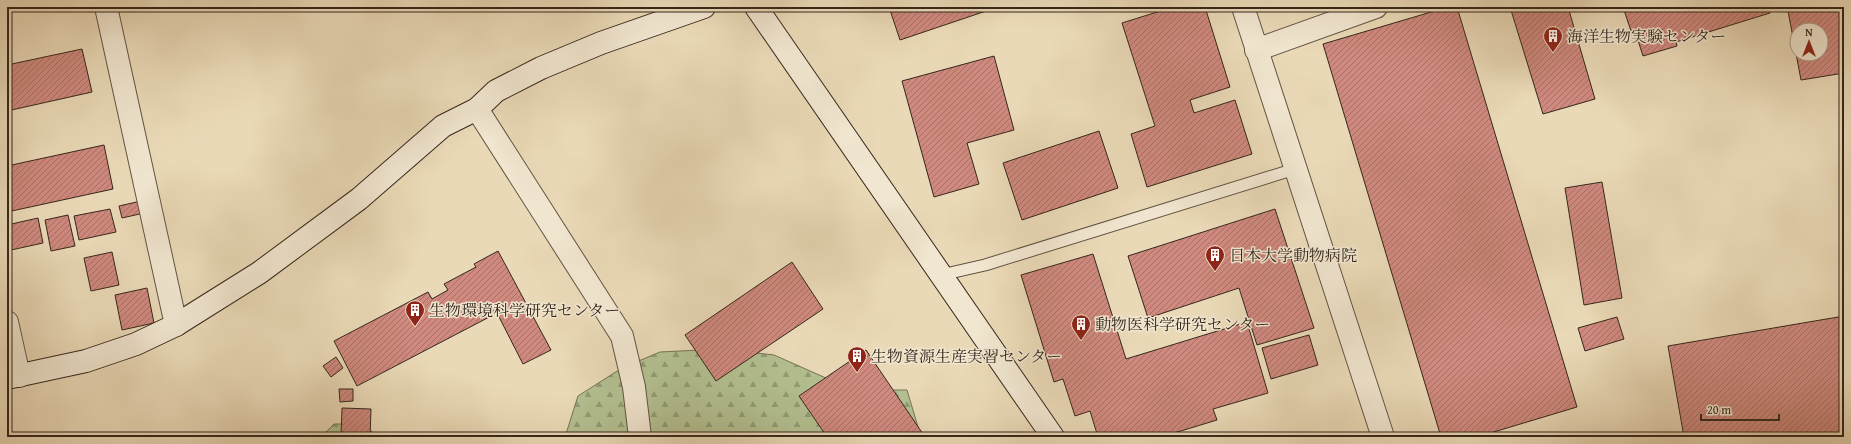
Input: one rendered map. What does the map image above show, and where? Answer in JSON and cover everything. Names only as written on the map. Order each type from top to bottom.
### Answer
[{"type":"street","points":[[106,7],[176,324]]},
{"type":"street","points":[[7,322],[13,377],[86,361],[136,344],[176,324],[259,273],[358,199],[443,126],[477,109],[496,91],[541,68],[601,43],[704,7]]},
{"type":"street","points":[[756,7],[1054,437]]},
{"type":"street","points":[[1243,7],[1383,437]]},
{"type":"street","points":[[1256,50],[1376,7]]},
{"type":"street","points":[[477,109],[622,336],[634,387],[640,437]]},
{"type":"lane","points":[[941,275],[985,265],[1295,169]]},
{"type":"green space","points":[[720,349],[774,355],[853,390],[907,390],[921,437],[565,437],[578,396],[622,368],[660,352]]},
{"type":"green space","points":[[334,424],[362,424],[379,437],[321,437]]},
{"type":"building","points":[[889,7],[998,7],[900,40]]},
{"type":"building","points":[[1173,7],[1205,7],[1230,87],[1190,100],[1194,113],[1235,100],[1252,154],[1147,187],[1131,134],[1155,126],[1122,23]]},
{"type":"building","points":[[1448,7],[1457,7],[1577,407],[1477,437],[1441,437],[1323,44]]},
{"type":"building","name":"海洋生物実験センター","points":[[1510,7],[1568,7],[1595,99],[1543,114]]},
{"type":"building","points":[[1623,7],[1768,7],[1770,13],[1676,42],[1677,46],[1643,56],[1635,31],[1631,31]]},
{"type":"building","points":[[1812,7],[1844,7],[1844,73],[1801,80],[1798,62],[1829,62],[1829,22],[1790,22],[1788,11]]},
{"type":"building","points":[[82,49],[92,92],[7,111],[7,65]]},
{"type":"building","points":[[994,56],[1014,130],[967,143],[979,184],[934,197],[902,81]]},
{"type":"building","points":[[1099,131],[1118,188],[1022,220],[1003,163]]},
{"type":"building","points":[[104,145],[113,189],[7,212],[7,166]]},
{"type":"building","points":[[1602,182],[1622,298],[1584,305],[1565,188]]},
{"type":"building","points":[[141,201],[144,213],[122,218],[119,206]]},
{"type":"building","points":[[110,209],[116,232],[79,240],[74,216]]},
{"type":"building","name":"日本大学動物病院","points":[[1275,209],[1314,328],[1257,345],[1239,288],[1148,318],[1128,256]]},
{"type":"building","points":[[68,215],[75,246],[51,251],[45,220]]},
{"type":"building","points":[[38,218],[43,243],[11,250],[7,225]]},
{"type":"building","name":"生物環境科学研究センター","points":[[498,251],[551,350],[523,364],[497,313],[357,386],[334,341],[428,292],[432,299],[448,290],[444,284],[476,267],[474,264]]},
{"type":"building","points":[[112,252],[119,285],[91,291],[84,258]]},
{"type":"building","name":"動物医科学研究センター","points":[[1093,254],[1126,359],[1247,322],[1268,393],[1213,409],[1217,420],[1161,437],[1098,437],[1090,411],[1075,416],[1063,379],[1054,382],[1021,275]]},
{"type":"building","points":[[792,262],[823,309],[716,381],[685,335]]},
{"type":"building","points":[[147,288],[154,323],[122,330],[115,295]]},
{"type":"building","points":[[1844,316],[1844,437],[1684,437],[1668,346]]},
{"type":"building","points":[[1617,317],[1624,339],[1585,351],[1578,328]]},
{"type":"building","points":[[1309,335],[1318,365],[1271,379],[1262,348]]},
{"type":"building","name":"生物資源生産実習センター","points":[[866,350],[925,437],[827,437],[799,396]]},
{"type":"building","points":[[336,357],[343,368],[331,377],[323,366]]},
{"type":"building","points":[[339,389],[353,389],[353,401],[340,402]]},
{"type":"building","points":[[342,408],[371,409],[370,437],[341,437]]},
{"type":"place","name":"海洋生物実験センター","points":[[1553,53]]},
{"type":"place","name":"日本大学動物病院","points":[[1215,272]]},
{"type":"place","name":"生物環境科学研究センター","points":[[415,327]]},
{"type":"place","name":"動物医科学研究センター","points":[[1081,341]]},
{"type":"place","name":"生物資源生産実習センター","points":[[857,373]]}]
